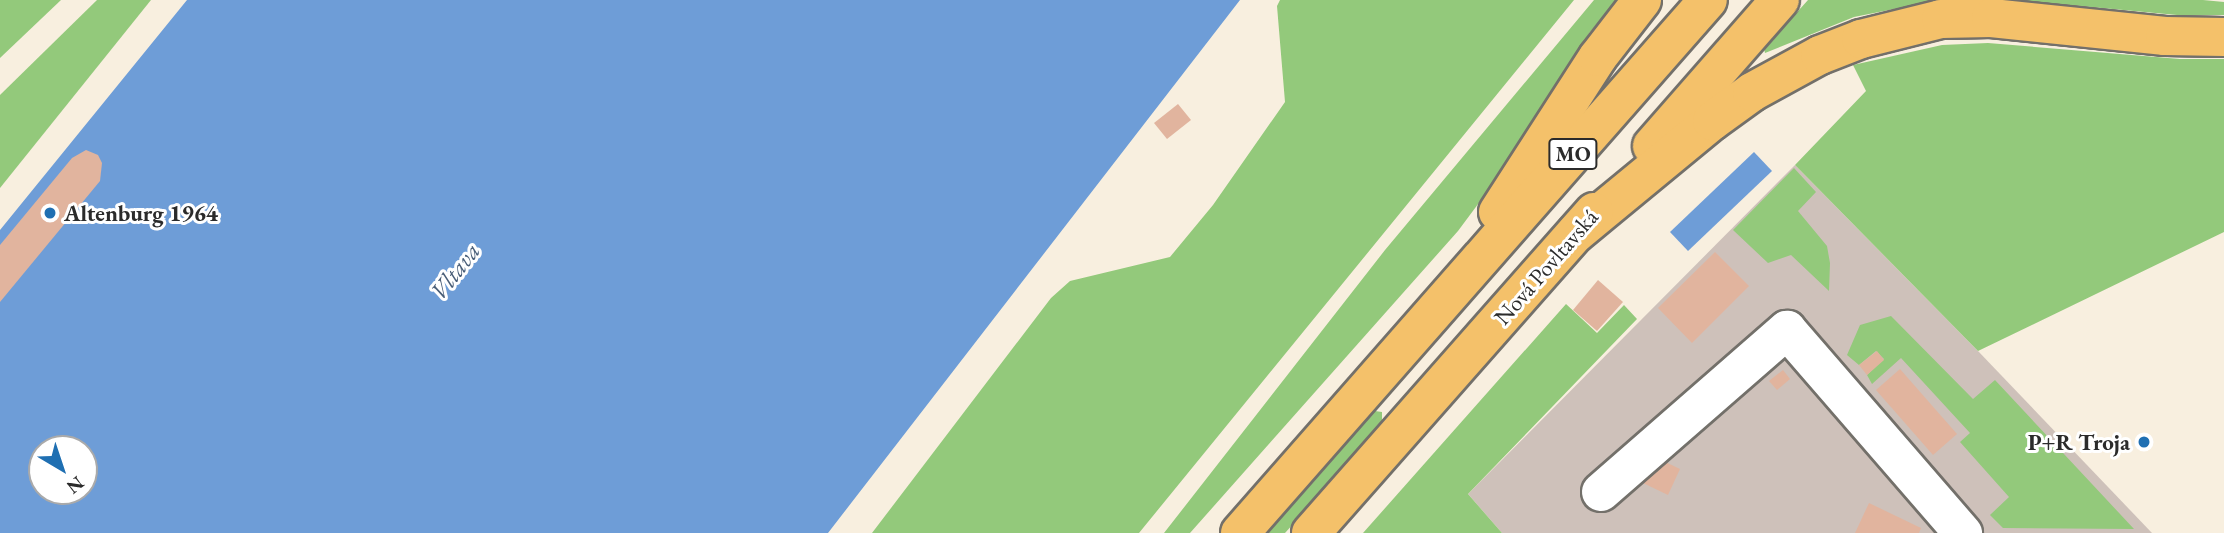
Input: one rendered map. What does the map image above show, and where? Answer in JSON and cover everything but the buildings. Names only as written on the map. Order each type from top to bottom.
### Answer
[{"type":"highway","points":[[1437,309],[1598,57],[1642,0]]},
{"type":"highway","name":"MO","points":[[1240,533],[1708,0]]},
{"type":"highway","name":"Nová Povltavská","points":[[1311,533],[1780,0]]},
{"type":"highway","points":[[1576,233],[1712,121],[1797,67],[1861,39],[1983,9],[2165,36],[2224,37]]},
{"type":"lane","points":[[1601,492],[1787,330],[1964,533]]},
{"type":"shaded area","points":[[1795,165],[2152,533],[1502,533],[1468,494]]},
{"type":"green space","points":[[0,0],[61,0],[0,58]]},
{"type":"green space","points":[[97,0],[151,0],[0,188],[0,95]]},
{"type":"green space","points":[[1280,0],[1574,0],[1139,533],[872,533],[1051,298],[1070,281],[1170,257],[1213,205],[1285,102],[1277,6]]},
{"type":"green space","points":[[1594,0],[1618,0],[1590,32],[1516,153],[1458,231],[1190,533],[1164,533],[1385,250]]},
{"type":"green space","points":[[1808,0],[1939,0],[1854,17],[1765,53],[1764,49]]},
{"type":"green space","points":[[2017,0],[2203,0],[2224,2],[2224,15],[2177,15]]},
{"type":"green space","points":[[1988,43],[2180,59],[2224,59],[2224,232],[1978,351],[1795,165],[1866,91],[1853,65],[1942,45]]},
{"type":"green space","points":[[1794,168],[1816,192],[1798,211],[1827,246],[1830,263],[1829,291],[1791,255],[1768,263],[1733,230]]},
{"type":"green space","points":[[1566,304],[1597,333],[1624,305],[1637,319],[1468,494],[1502,533],[1363,533]]},
{"type":"green space","points":[[1891,316],[1973,399],[1995,380],[2134,529],[2003,528],[1990,515],[2009,497],[1960,442],[1970,433],[1901,358],[1872,384],[1867,375],[1884,359],[1876,351],[1859,365],[1847,355],[1860,325]]},
{"type":"green space","points":[[1375,411],[1382,412],[1382,421],[1303,513],[1285,533],[1268,533]]},
{"type":"water","name":"Vltava","points":[[187,0],[1240,0],[828,533],[0,533],[0,230]]},
{"type":"water","points":[[1754,152],[1772,171],[1688,251],[1670,232]]},
{"type":"place","name":"Altenburg 1964","points":[[50,213]]},
{"type":"place","name":"P+R Troja","points":[[2144,442]]}]
